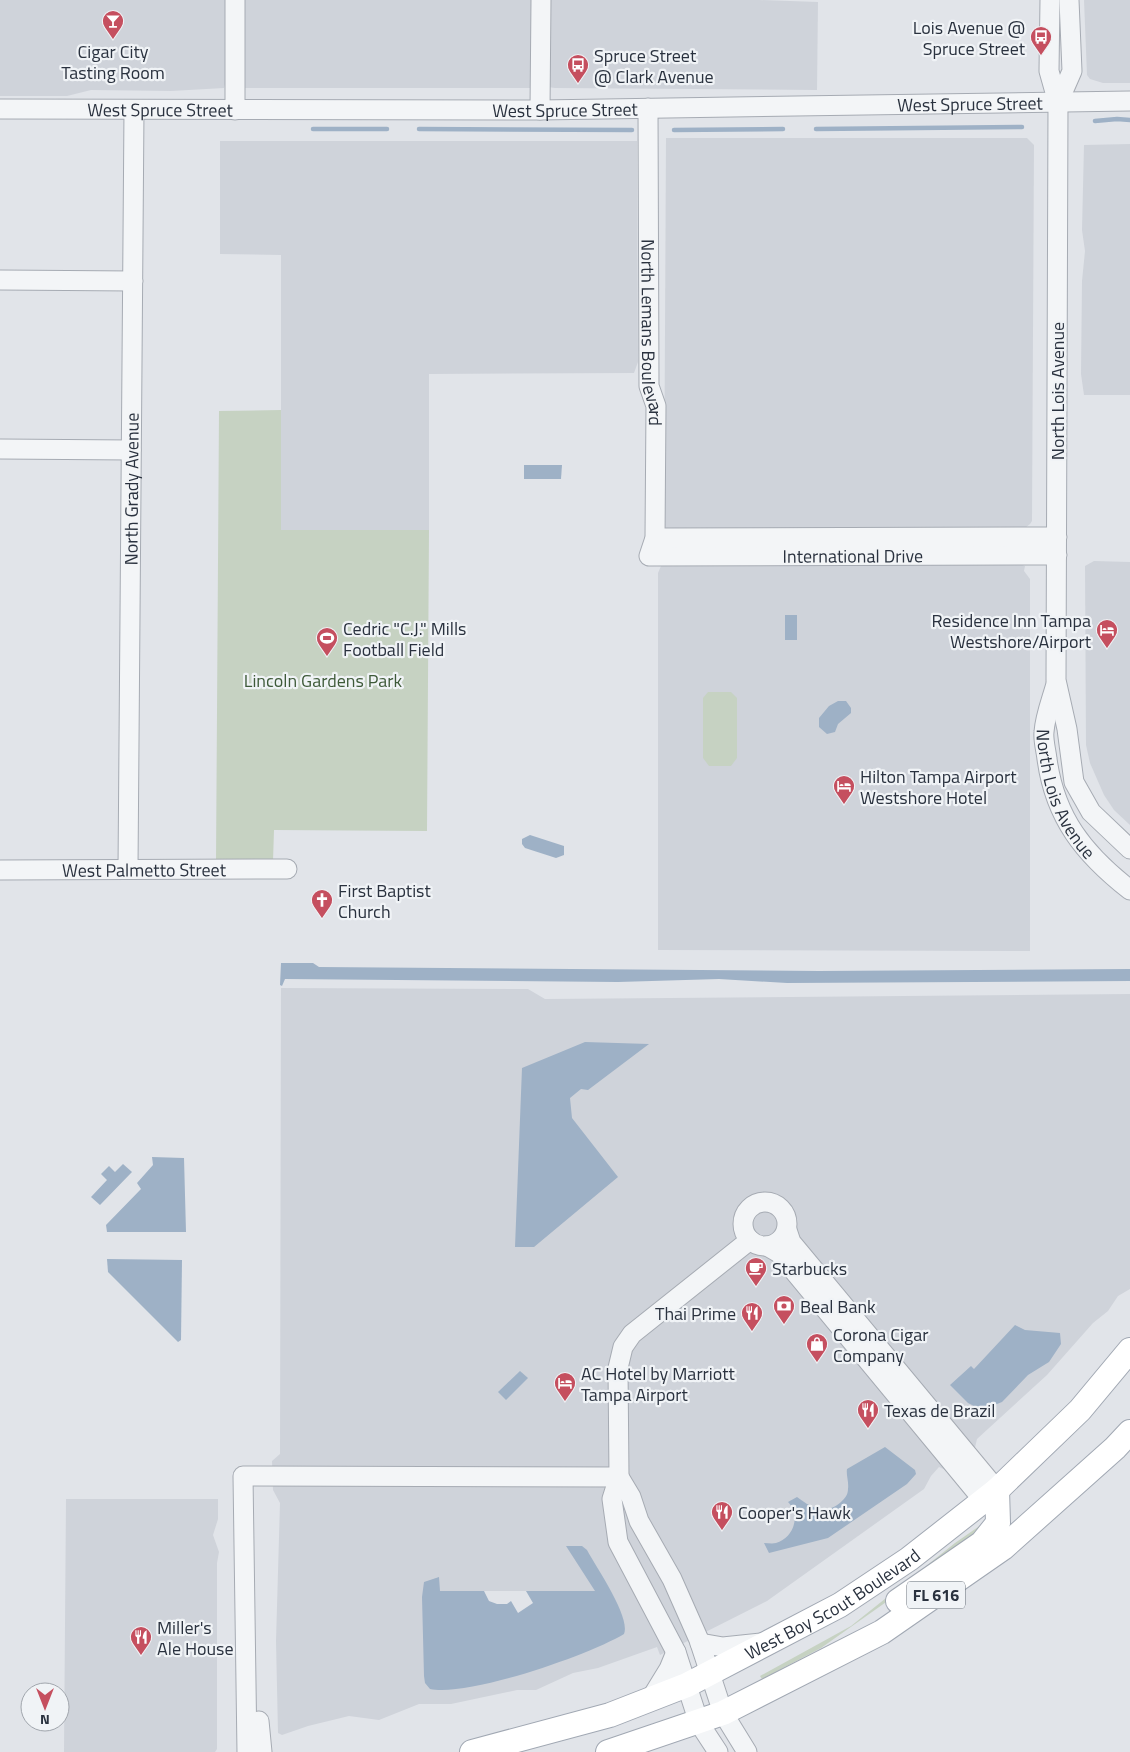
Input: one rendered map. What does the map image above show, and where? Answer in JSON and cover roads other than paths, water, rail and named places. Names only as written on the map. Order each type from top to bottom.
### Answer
[{"type":"main road","name":"West Boy Scout Boulevard","points":[[472,1752],[557,1731],[610,1715],[687,1686],[711,1675],[840,1605],[886,1574],[990,1495],[1080,1410],[1130,1350]]},
{"type":"main road","name":"FL 616","points":[[608,1752],[723,1713],[882,1632],[1003,1548],[1115,1448],[1130,1432]]},
{"type":"main road","points":[[840,1653],[860,1628],[982,1542],[998,1523],[990,1495]]},
{"type":"street","points":[[235,0],[235,110]]},
{"type":"street","points":[[540,0],[540,110]]},
{"type":"street","name":"North Lois Avenue","points":[[1050,0],[1049,71],[1058,103],[1056,680],[1044,732],[1050,781],[1068,825],[1085,849],[1107,872],[1130,890]]},
{"type":"street","name":"North Lois Avenue","points":[[1058,103],[1072,71],[1069,0]]},
{"type":"street","name":"West Spruce Street","points":[[0,110],[540,110],[1130,101]]},
{"type":"street","name":"North Lemans Boulevard","points":[[648,108],[649,386],[656,406],[655,538],[649,556]]},
{"type":"street","name":"North Grady Avenue","points":[[128,870],[134,110]]},
{"type":"street","points":[[0,280],[133,281]]},
{"type":"street","points":[[0,450],[131,450]]},
{"type":"street","name":"International Drive","points":[[655,538],[761,547]]},
{"type":"street","name":"International Drive","points":[[649,556],[761,547],[1057,546]]},
{"type":"street","name":"North Lois Avenue","points":[[1056,680],[1067,730],[1074,782],[1091,812],[1130,849]]},
{"type":"street","name":"West Palmetto Street","points":[[0,870],[287,870]]},
{"type":"street","points":[[761,1202],[776,1204],[782,1209],[786,1215],[787,1230],[791,1242],[879,1348],[990,1495],[874,1370],[779,1253],[759,1243],[745,1232],[744,1217],[754,1205],[761,1202]]},
{"type":"street","points":[[718,1752],[699,1722],[676,1652],[618,1542],[612,1499],[619,1477],[618,1368],[622,1347],[632,1334],[759,1243],[780,1241],[787,1230]]},
{"type":"street","points":[[874,1370],[879,1348]]},
{"type":"street","points":[[247,1752],[243,1476],[619,1477]]},
{"type":"street","points":[[619,1477],[631,1497],[639,1521],[672,1579],[700,1643],[723,1713],[747,1752]]},
{"type":"street","points":[[246,1581],[255,1639],[262,1752]]},
{"type":"street","points":[[700,1643],[723,1647],[772,1642]]},
{"type":"street","points":[[650,1700],[669,1669],[676,1652]]},
{"type":"water","points":[[524,465],[562,465],[561,479],[524,479]]},
{"type":"water","points":[[785,615],[797,615],[797,640],[785,640]]},
{"type":"water","points":[[838,701],[846,701],[851,708],[851,713],[838,724],[835,732],[827,734],[819,727],[819,718],[829,706]]},
{"type":"water","points":[[530,835],[564,846],[564,855],[556,858],[525,848],[522,844],[522,839]]},
{"type":"water","points":[[281,963],[313,963],[319,967],[819,971],[1130,969],[1130,981],[787,983],[719,979],[618,982],[285,979],[282,986],[280,985]]},
{"type":"water","points":[[585,1042],[649,1044],[588,1090],[581,1089],[570,1098],[572,1118],[618,1177],[534,1247],[515,1247],[522,1068]]},
{"type":"water","points":[[152,1157],[184,1158],[186,1232],[107,1232],[106,1225],[141,1189],[137,1183],[153,1165]]},
{"type":"water","points":[[123,1164],[132,1172],[100,1205],[91,1197],[107,1180],[101,1174],[109,1166],[115,1172]]},
{"type":"water","points":[[107,1259],[182,1260],[181,1340],[178,1342],[108,1272]]},
{"type":"water","points":[[1015,1325],[1025,1330],[1060,1333],[1061,1344],[1049,1362],[1028,1375],[1002,1402],[982,1410],[968,1403],[950,1385],[971,1366],[974,1369]]},
{"type":"water","points":[[520,1371],[528,1378],[506,1400],[498,1392]]},
{"type":"water","points":[[885,1447],[915,1470],[916,1474],[907,1484],[828,1538],[769,1553],[764,1543],[774,1543],[782,1540],[794,1526],[794,1513],[788,1502],[797,1497],[813,1507],[830,1509],[841,1502],[846,1496],[848,1486],[847,1469]]},
{"type":"water","points":[[566,1546],[582,1546],[587,1550],[618,1604],[625,1626],[624,1634],[558,1663],[499,1681],[448,1690],[430,1689],[425,1683],[424,1676],[422,1597],[424,1582],[439,1577],[440,1591],[595,1591]]},
{"type":"waterway","points":[[1095,121],[1130,120]]},
{"type":"waterway","points":[[816,129],[1022,127]]},
{"type":"waterway","points":[[313,129],[387,129]]},
{"type":"waterway","points":[[419,129],[632,130]]},
{"type":"waterway","points":[[674,130],[783,129]]},
{"type":"place","name":"Cigar City Tasting Room","points":[[113,40]]},
{"type":"place","name":"Lois Avenue @ Spruce Street","points":[[1041,56]]},
{"type":"place","name":"Spruce Street @ Clark Avenue","points":[[578,84]]},
{"type":"place","name":"Residence Inn Tampa Westshore/Airport","points":[[1107,649]]},
{"type":"place","name":"Cedric \"C.J.\" Mills Football Field","points":[[327,657]]},
{"type":"place","name":"Hilton Tampa Airport Westshore Hotel","points":[[844,805]]},
{"type":"place","name":"First Baptist Church","points":[[322,919]]},
{"type":"place","name":"Starbucks","points":[[756,1287]]},
{"type":"place","name":"Beal Bank","points":[[784,1325]]},
{"type":"place","name":"Thai Prime","points":[[752,1332]]},
{"type":"place","name":"Corona Cigar Company","points":[[817,1363]]},
{"type":"place","name":"AC Hotel by Marriott Tampa Airport","points":[[565,1402]]},
{"type":"place","name":"Texas de Brazil","points":[[868,1429]]},
{"type":"place","name":"Cooper's Hawk","points":[[722,1531]]},
{"type":"place","name":"Miller's Ale House","points":[[141,1656]]},
{"type":"park label","name":"Lincoln Gardens Park","points":[[323,680]]}]
